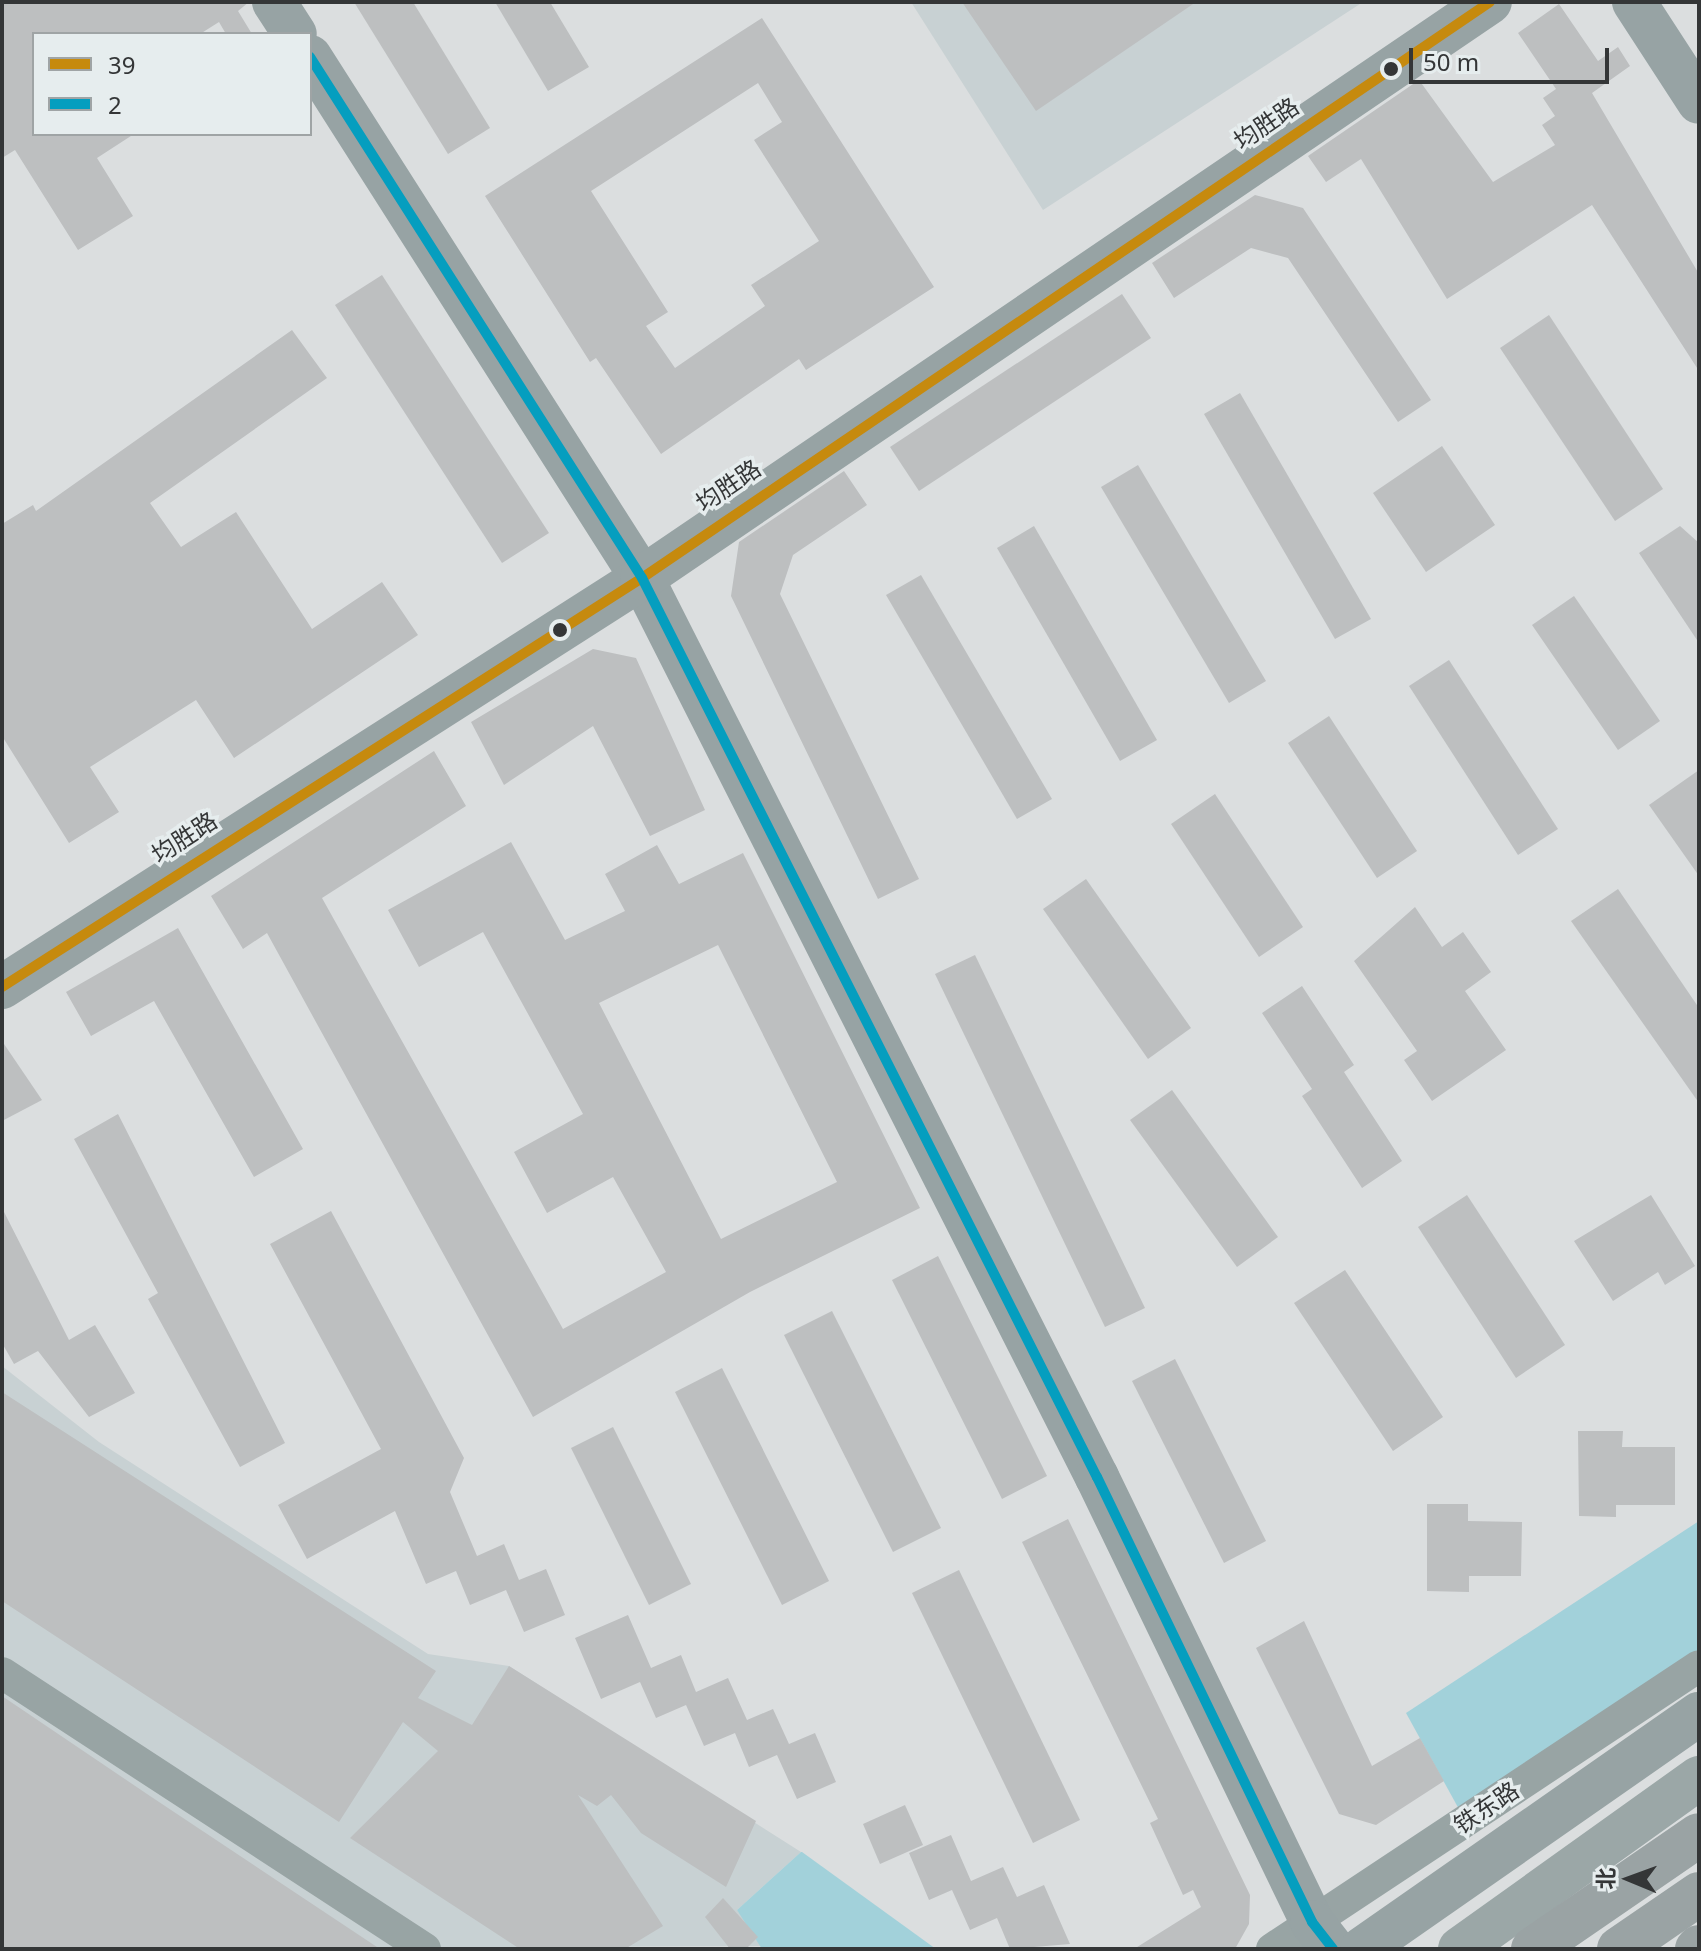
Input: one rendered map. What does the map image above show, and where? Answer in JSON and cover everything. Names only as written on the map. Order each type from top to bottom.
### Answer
[{"type":"highway","points":[[1533,1949],[1699,1835]]},
{"type":"highway","points":[[1619,1949],[1699,1894]]},
{"type":"main road","points":[[1460,1949],[1699,1778]]},
{"type":"street","points":[[274,2],[294,32]]},
{"type":"street","name":"均胜路","points":[[2,953],[634,566],[1445,2]]},
{"type":"street","name":"均胜路","points":[[2,987],[1490,2]]},
{"type":"street","points":[[1634,2],[1699,102]]},
{"type":"street","points":[[1669,2],[1699,48]]},
{"type":"street","points":[[312,60],[634,566],[1091,1464],[1322,1936]]},
{"type":"street","name":"铁东路","points":[[1272,1949],[1322,1936],[1699,1666]]},
{"type":"street","points":[[2,1673],[425,1949]]},
{"type":"street","name":"铁东路","points":[[1362,1949],[1699,1714]]},
{"type":"shaded area","points":[[911,2],[1363,2],[1043,210]]},
{"type":"shaded area","points":[[2,1366],[99,1442],[428,1654],[509,1666],[801,1852],[737,1910],[766,1946],[2,1949]]},
{"type":"shaded area","points":[[1699,1521],[1699,1650],[1460,1811],[1406,1713]]},
{"type":"shaded area","points":[[801,1852],[936,1949],[762,1949],[737,1910]]},
{"type":"building","points":[[2,2],[249,2],[238,11],[251,32],[225,32],[219,22],[203,32],[32,32],[32,136],[131,136],[97,158],[133,216],[78,250],[15,150],[2,158]]},
{"type":"building","points":[[354,2],[413,2],[490,128],[448,154]]},
{"type":"building","points":[[495,2],[550,2],[589,67],[548,91]]},
{"type":"building","points":[[962,2],[1196,2],[1036,111]]},
{"type":"building","points":[[1559,4],[1598,61],[1618,47],[1630,66],[1592,93],[1699,274],[1699,371],[1592,205],[1447,299],[1361,159],[1326,182],[1308,156],[1419,80],[1493,182],[1555,145],[1542,125],[1555,116],[1543,98],[1556,89],[1518,33]]},
{"type":"building","points":[[762,18],[934,287],[806,370],[799,359],[661,454],[596,358],[590,362],[485,196]],"holes":[[[758,83],[782,122],[754,140],[819,241],[751,285],[765,306],[675,368],[646,326],[668,312],[591,191]]]},
{"type":"building","points":[[1255,195],[1303,208],[1431,400],[1398,422],[1288,258],[1251,248],[1174,298],[1152,263]]},
{"type":"building","points":[[382,275],[549,533],[502,563],[335,305]]},
{"type":"building","points":[[1122,294],[1151,338],[919,491],[890,447]]},
{"type":"building","points":[[1549,315],[1663,489],[1615,521],[1500,348]]},
{"type":"building","points":[[292,330],[327,378],[150,503],[181,547],[236,512],[312,629],[382,582],[418,635],[234,758],[196,700],[90,767],[119,812],[69,843],[2,736],[2,524],[33,505],[36,511]]},
{"type":"building","points":[[1240,393],[1371,619],[1335,639],[1204,414]]},
{"type":"building","points":[[1442,446],[1495,525],[1426,572],[1373,493]]},
{"type":"building","points":[[1138,465],[1266,681],[1229,703],[1101,487]]},
{"type":"building","points":[[844,471],[867,505],[793,555],[780,594],[919,879],[878,899],[731,596],[739,542]]},
{"type":"building","points":[[1034,526],[1157,740],[1120,761],[997,548]]},
{"type":"building","points":[[1680,526],[1699,543],[1699,643],[1639,553]]},
{"type":"building","points":[[921,575],[1052,799],[1017,819],[886,595]]},
{"type":"building","points":[[1574,596],[1660,721],[1618,750],[1532,625]]},
{"type":"building","points":[[593,649],[636,658],[705,810],[650,836],[593,726],[504,785],[471,722]]},
{"type":"building","points":[[1449,660],[1558,829],[1518,855],[1409,686]]},
{"type":"building","points":[[1329,716],[1417,851],[1377,878],[1288,743]]},
{"type":"building","points":[[434,751],[466,806],[322,898],[563,1329],[666,1272],[613,1177],[547,1213],[514,1152],[583,1114],[483,932],[419,967],[388,910],[511,842],[565,940],[625,911],[605,874],[657,845],[679,884],[743,853],[920,1208],[750,1292],[533,1417],[267,933],[243,949],[211,896]],"holes":[[[718,945],[837,1182],[721,1239],[599,1003]]]},
{"type":"building","points":[[1699,770],[1699,876],[1649,805]]},
{"type":"building","points":[[1215,794],[1303,927],[1259,957],[1171,824]]},
{"type":"building","points":[[1086,879],[1191,1028],[1148,1059],[1043,909]]},
{"type":"building","points":[[1618,889],[1699,1008],[1699,1103],[1571,921]]},
{"type":"building","points":[[1415,907],[1442,947],[1463,932],[1491,972],[1465,991],[1506,1050],[1432,1101],[1404,1060],[1417,1051],[1354,961]]},
{"type":"building","points":[[178,928],[303,1149],[254,1177],[154,1001],[91,1036],[66,992]]},
{"type":"building","points":[[975,955],[1145,1308],[1105,1327],[935,974]]},
{"type":"building","points":[[1302,986],[1354,1065],[1344,1072],[1402,1161],[1362,1188],[1302,1096],[1312,1089],[1262,1013]]},
{"type":"building","points":[[2,1041],[42,1100],[2,1121]]},
{"type":"building","points":[[1172,1090],[1278,1237],[1237,1267],[1130,1120]]},
{"type":"building","points":[[118,1114],[285,1443],[240,1467],[148,1299],[158,1293],[74,1139]]},
{"type":"building","points":[[1467,1195],[1565,1345],[1516,1378],[1418,1227]]},
{"type":"building","points":[[1651,1195],[1695,1266],[1665,1285],[1658,1272],[1613,1301],[1574,1241]]},
{"type":"building","points":[[2,1208],[69,1340],[95,1325],[135,1393],[89,1417],[38,1351],[14,1364],[2,1343]]},
{"type":"building","points":[[331,1211],[464,1458],[450,1492],[477,1556],[504,1544],[519,1580],[546,1569],[565,1615],[524,1632],[506,1590],[470,1605],[456,1571],[426,1584],[395,1511],[307,1559],[278,1505],[381,1449],[270,1244]]},
{"type":"building","points":[[938,1256],[1047,1476],[1002,1499],[892,1280]]},
{"type":"building","points":[[1345,1270],[1443,1417],[1393,1451],[1294,1303]]},
{"type":"building","points":[[832,1311],[941,1528],[893,1552],[784,1335]]},
{"type":"building","points":[[1175,1359],[1266,1541],[1224,1563],[1132,1381]]},
{"type":"building","points":[[722,1368],[829,1581],[782,1605],[675,1392]]},
{"type":"building","points":[[2,1392],[436,1671],[418,1698],[472,1725],[509,1666],[756,1821],[726,1887],[641,1833],[611,1795],[597,1806],[578,1795],[663,1926],[625,1949],[520,1949],[350,1838],[438,1751],[403,1722],[339,1822],[2,1601]]},
{"type":"building","points":[[613,1427],[691,1584],[649,1605],[571,1448]]},
{"type":"building","points":[[1578,1431],[1623,1431],[1622,1447],[1675,1447],[1675,1505],[1616,1505],[1616,1517],[1579,1516]]},
{"type":"building","points":[[1427,1504],[1468,1504],[1468,1521],[1522,1522],[1521,1576],[1469,1576],[1469,1592],[1427,1591]]},
{"type":"building","points":[[1068,1519],[1250,1895],[1249,1924],[1235,1949],[1134,1949],[1201,1907],[1193,1890],[1183,1895],[1150,1823],[1158,1819],[1022,1542]]},
{"type":"building","points":[[959,1570],[1080,1820],[1033,1843],[912,1593]]},
{"type":"building","points":[[628,1615],[651,1668],[681,1655],[696,1692],[728,1678],[747,1720],[773,1709],[789,1744],[815,1733],[836,1782],[797,1799],[777,1755],[749,1767],[735,1733],[704,1746],[686,1705],[656,1718],[640,1682],[601,1699],[575,1638]]},
{"type":"building","points":[[1304,1621],[1372,1766],[1420,1738],[1444,1781],[1376,1825],[1339,1814],[1256,1648]]},
{"type":"building","points":[[2,1696],[150,1796],[380,1949],[2,1949]]},
{"type":"building","points":[[905,1805],[923,1845],[880,1864],[863,1824]]},
{"type":"building","points":[[951,1835],[971,1881],[1003,1867],[1017,1897],[1044,1885],[1070,1944],[1010,1949],[997,1918],[970,1930],[952,1890],[929,1900],[909,1853]]},
{"type":"building","points":[[723,1898],[758,1937],[746,1949],[730,1949],[705,1917]]},
{"type":"transit line","name":"39","points":[[2,987],[642,578],[1490,2]]},
{"type":"transit line","name":"2","points":[[312,60],[642,578],[1097,1477],[1312,1922],[1333,1949]]}]
